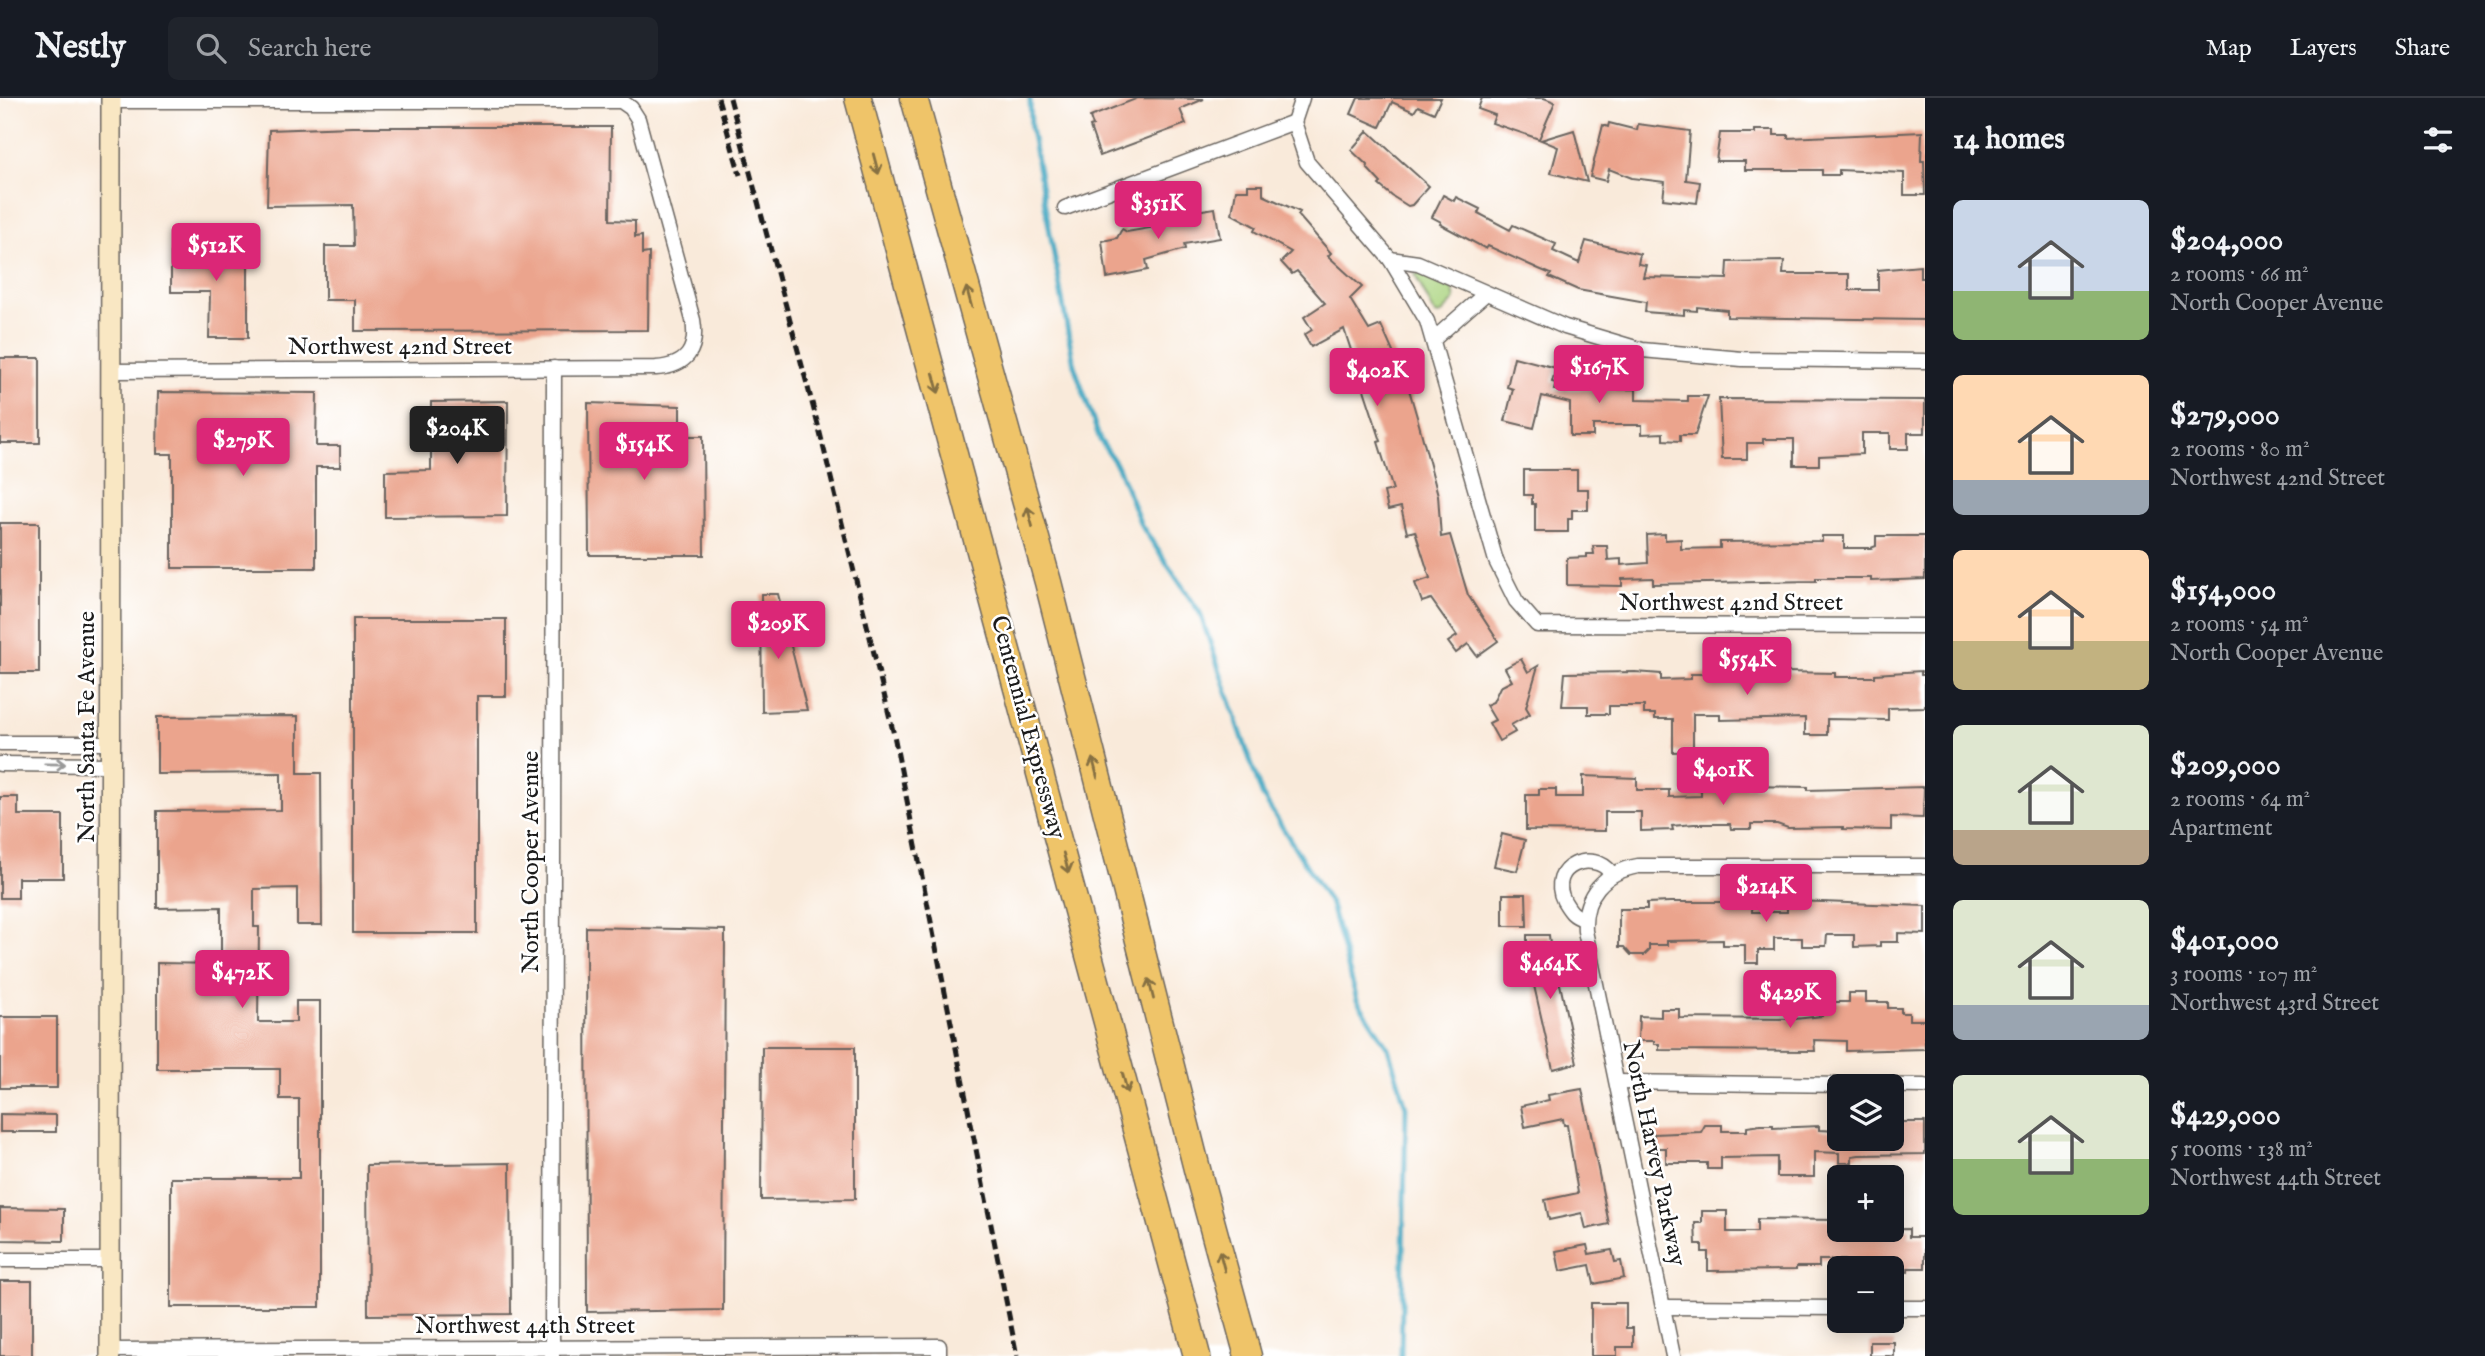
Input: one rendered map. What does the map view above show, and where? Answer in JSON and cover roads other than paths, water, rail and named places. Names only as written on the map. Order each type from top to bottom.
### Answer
[{"type":"highway","name":"Centennial Expressway","points":[[858,98],[1197,1356]]},
{"type":"highway","points":[[914,98],[1048,582],[1240,1326],[1250,1356]]},
{"type":"main road","name":"North Santa Fe Avenue","points":[[110,1353],[111,99]]},
{"type":"street","points":[[1302,98],[1294,122],[1307,162],[1390,259],[1434,339],[1485,294]]},
{"type":"street","name":"Northwest 42nd Street","points":[[111,99],[606,99],[626,104],[638,118],[693,320],[695,340],[687,358],[669,367],[111,371]]},
{"type":"street","points":[[1065,208],[1294,122]]},
{"type":"street","points":[[1390,259],[1418,263],[1565,327],[1642,350],[1742,359],[1925,360]]},
{"type":"street","name":"Northwest 42nd Street","points":[[1434,339],[1496,561],[1516,601],[1537,625],[1925,626]]},
{"type":"street","name":"North Cooper Avenue","points":[[552,1352],[554,368]]},
{"type":"street","points":[[0,743],[110,743]]},
{"type":"street","points":[[0,764],[110,765]]},
{"type":"street","name":"North Harvey Parkway","points":[[1673,1356],[1584,919],[1571,912],[1560,890],[1559,880],[1564,871],[1572,866],[1595,863],[1606,867],[1611,873],[1638,866],[1925,866]]},
{"type":"street","points":[[1584,919],[1591,897],[1611,873]]},
{"type":"street","points":[[1617,1082],[1925,1086]]},
{"type":"street","points":[[0,1260],[110,1260]]},
{"type":"street","points":[[1664,1307],[1827,1308]]},
{"type":"street","points":[[1904,1308],[1925,1308]]},
{"type":"street","name":"Northwest 44th Street","points":[[110,1353],[939,1351]]},
{"type":"waterway","points":[[1030,98],[1031,128],[1074,365],[1100,440],[1118,467],[1141,525],[1200,613],[1262,795],[1331,905],[1357,1000],[1388,1048],[1406,1107],[1401,1356]]},
{"type":"railway","points":[[718,98],[740,175]]},
{"type":"railway","points":[[730,98],[818,425],[894,735],[1017,1356]]}]
